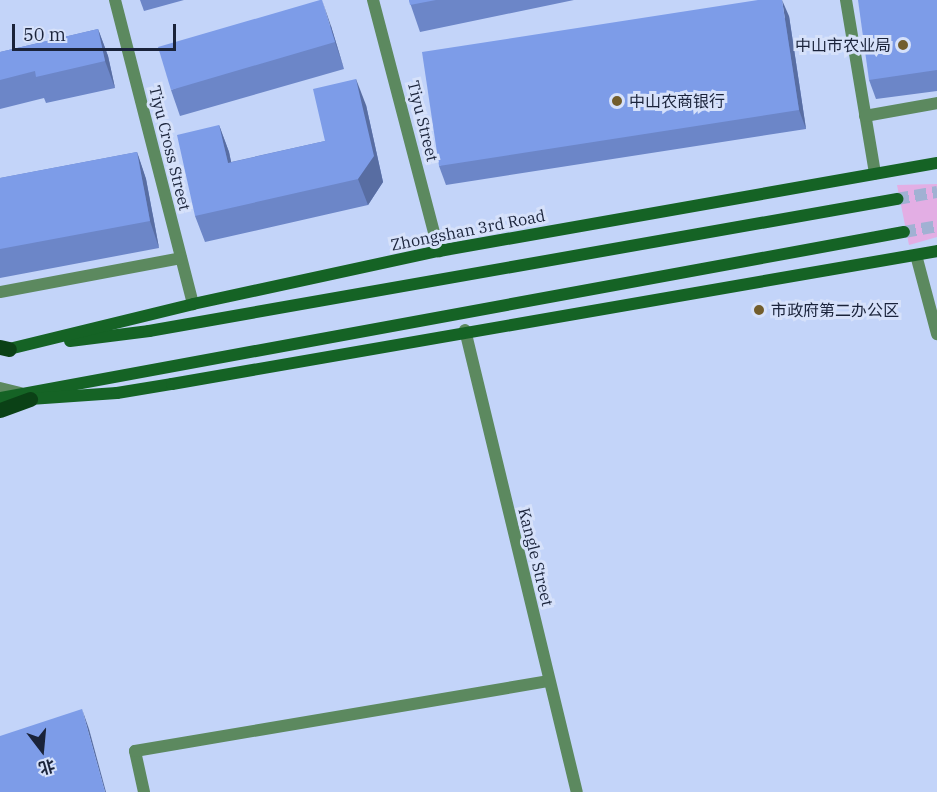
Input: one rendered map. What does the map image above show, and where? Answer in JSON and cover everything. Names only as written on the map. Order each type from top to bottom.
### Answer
[{"type":"main road","name":"Zhongshan 3rd Road","points":[[2,351],[193,304],[439,251],[937,163]]},
{"type":"main road","name":"Zhongshan 3rd Road","points":[[2,351],[149,331],[897,199]]},
{"type":"main road","points":[[0,410],[25,396],[904,232]]},
{"type":"main road","points":[[0,398],[117,393],[465,330],[937,251]]},
{"type":"street","name":"Tiyu Cross Street","points":[[115,0],[193,304]]},
{"type":"street","name":"Tiyu Street","points":[[373,0],[439,251]]},
{"type":"street","points":[[846,0],[875,174]]},
{"type":"street","points":[[866,116],[937,103]]},
{"type":"street","points":[[916,255],[937,334]]},
{"type":"street","points":[[0,291],[181,258]]},
{"type":"street","name":"Kangle Street","points":[[465,330],[577,792]]},
{"type":"street","points":[[0,388],[25,396]]},
{"type":"street","points":[[144,792],[135,751],[549,681]]},
{"type":"shaded area","points":[[937,184],[937,237],[909,245],[897,185]]},
{"type":"building","points":[[322,0],[335,42],[171,90],[158,47]]},
{"type":"building","points":[[409,0],[436,0],[410,5]]},
{"type":"building","name":"中山农商银行","points":[[758,0],[782,0],[799,110],[439,166],[422,52]]},
{"type":"building","name":"中山市农业局","points":[[858,0],[937,0],[937,70],[869,80]]},
{"type":"building","points":[[98,29],[105,61],[36,77],[35,71],[0,80],[0,52]]},
{"type":"building","points":[[356,79],[374,156],[358,179],[195,216],[177,135],[219,125],[228,163],[325,141],[313,89]]},
{"type":"building","points":[[137,152],[150,221],[0,249],[0,178]]},
{"type":"building","points":[[82,709],[105,792],[0,792],[0,736]]},
{"type":"tunnel","points":[[897,199],[937,192]]},
{"type":"tunnel","points":[[904,232],[937,226]]},
{"type":"place","name":"中山市农业局","points":[[903,45]]},
{"type":"place","name":"中山农商银行","points":[[617,101]]},
{"type":"place","name":"市政府第二办公区","points":[[759,310]]}]
